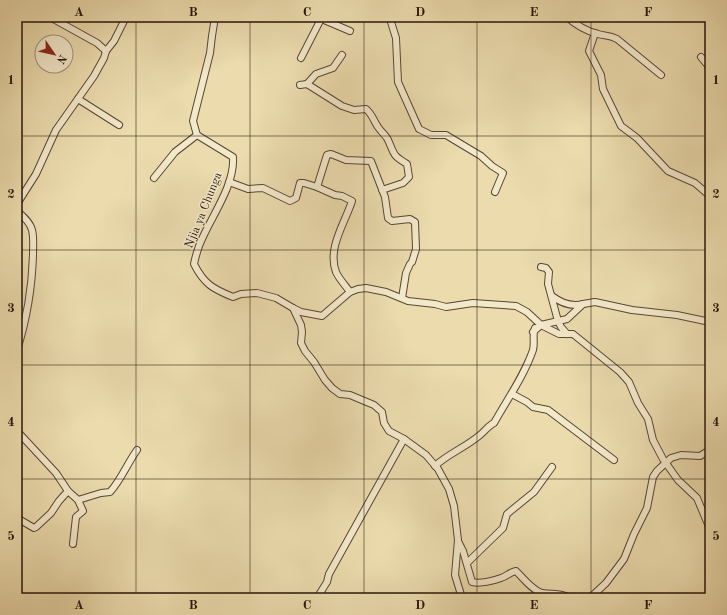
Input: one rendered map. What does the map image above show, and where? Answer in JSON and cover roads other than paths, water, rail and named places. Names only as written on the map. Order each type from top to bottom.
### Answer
[{"type":"street","points":[[50,17],[97,43],[106,51]]},
{"type":"street","points":[[17,204],[36,174],[56,130],[101,63],[106,51],[114,41],[126,17]]},
{"type":"street","points":[[154,178],[175,152],[197,135],[193,121],[210,53],[215,17]]},
{"type":"street","points":[[391,17],[396,38],[398,82],[419,129],[431,134],[446,135],[482,156],[492,166],[504,173],[495,192]]},
{"type":"street","points":[[567,17],[576,25],[595,33],[608,35],[617,39],[661,75]]},
{"type":"street","points":[[301,58],[320,18],[350,31]]},
{"type":"street","points":[[595,33],[589,51],[601,75],[603,88],[621,126],[637,138],[668,171],[695,183],[710,196]]},
{"type":"street","points":[[342,55],[333,68],[316,74],[304,84],[342,106],[354,110],[366,109],[370,112],[379,128],[388,139],[393,152],[398,159],[408,164],[409,177],[403,183],[382,190]]},
{"type":"street","points":[[701,57],[710,68]]},
{"type":"street","points":[[78,99],[119,125]]},
{"type":"street","name":"Njia ya Chunga","points":[[197,135],[233,157],[229,182],[199,246],[194,264],[199,275],[212,288],[233,297],[241,294],[257,293],[276,298],[301,312],[322,316],[350,292]]},
{"type":"street","points":[[317,187],[327,155],[331,154],[346,160],[371,161],[382,190],[388,218],[392,221],[410,218],[415,222],[416,249],[412,262],[406,273],[402,298]]},
{"type":"street","points":[[229,182],[248,189],[264,188],[290,201],[296,198],[300,183],[304,183],[352,201],[334,247],[334,263],[337,272],[350,292],[358,288],[366,288],[386,292],[408,301],[435,304],[446,307],[473,303],[516,306],[559,334],[573,334],[578,337],[620,372],[629,382],[638,403],[648,419],[653,440],[665,462],[678,480],[697,498],[710,529]]},
{"type":"street","points":[[17,211],[29,223],[32,230],[33,244],[32,277],[26,316],[17,350]]},
{"type":"street","points":[[541,267],[546,268],[549,272],[548,284],[558,321],[567,334]]},
{"type":"street","points":[[552,296],[558,301],[567,304],[577,305],[595,302],[710,322]]},
{"type":"street","points":[[435,466],[442,459],[450,456],[480,435],[494,422],[520,380],[534,349],[533,332],[540,323],[567,319],[583,304]]},
{"type":"street","points":[[293,308],[301,325],[301,343],[325,380],[340,394],[350,395],[374,405],[382,412],[384,423],[389,431],[404,439],[426,455],[435,466],[449,489],[454,506],[458,540],[455,575],[462,598]]},
{"type":"street","points":[[512,394],[533,407],[548,410],[614,460]]},
{"type":"street","points":[[17,431],[56,473],[68,491],[78,500],[83,511],[76,517],[73,544]]},
{"type":"street","points":[[317,598],[404,439]]},
{"type":"street","points":[[590,598],[606,584],[624,558],[647,508],[653,478],[665,462],[677,456],[700,456],[710,448]]},
{"type":"street","points":[[78,500],[101,493],[110,492],[137,450]]},
{"type":"street","points":[[467,563],[503,528],[507,514],[534,492],[552,467]]},
{"type":"street","points":[[17,518],[34,528],[36,527],[51,513],[68,491]]},
{"type":"street","points":[[458,540],[464,551],[472,582],[496,580],[512,571],[516,571],[526,582],[540,593],[562,594],[569,598]]}]
